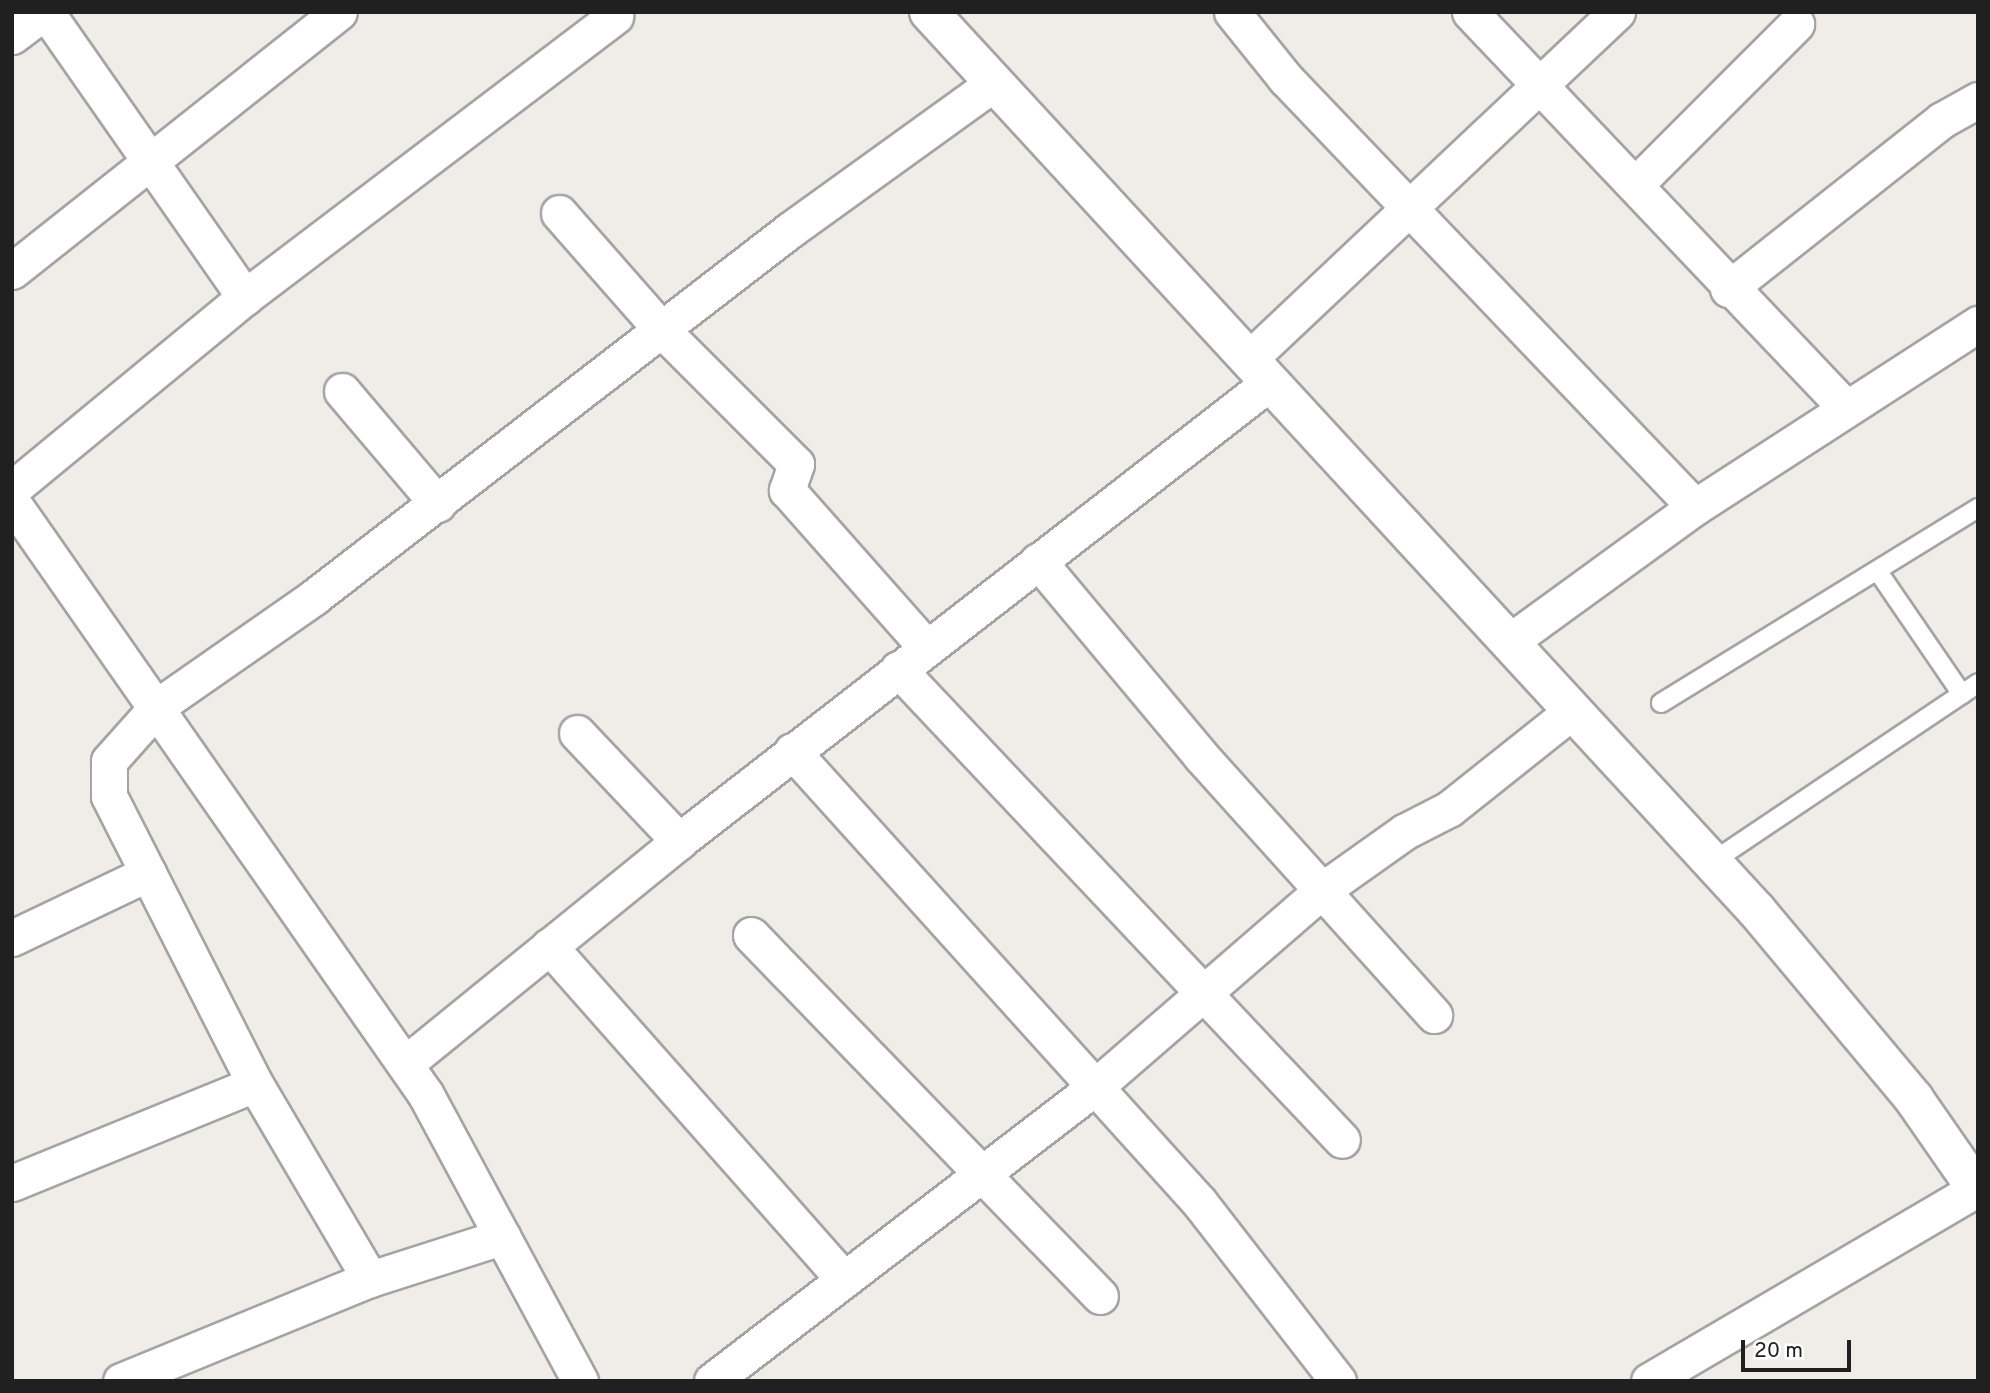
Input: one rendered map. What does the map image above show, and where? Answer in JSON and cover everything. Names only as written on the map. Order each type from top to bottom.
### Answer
[{"type":"street","points":[[12,36],[45,12],[245,297]]},
{"type":"street","points":[[12,271],[339,12]]},
{"type":"street","points":[[929,12],[1712,862],[1914,1099],[1977,1190],[1650,1381]]},
{"type":"street","points":[[1232,12],[1285,78],[1695,507]]},
{"type":"street","points":[[1470,12],[1535,86],[1635,185],[1728,289],[1844,407]]},
{"type":"street","points":[[405,1064],[678,841],[1038,561],[1259,371],[1535,86],[1617,12]]},
{"type":"street","points":[[12,489],[245,297],[615,16]]},
{"type":"street","points":[[1635,185],[1796,24]]},
{"type":"street","points":[[369,1279],[255,1084],[109,796],[107,776],[120,743],[158,706],[438,504],[661,329],[994,83]]},
{"type":"street","points":[[1728,289],[1942,120],[1978,100]]},
{"type":"street","points":[[558,213],[661,329],[796,464],[787,490],[926,648]]},
{"type":"street","points":[[1509,642],[1695,507],[1844,407],[1978,324]]},
{"type":"street","points":[[342,391],[438,504]]},
{"type":"street","points":[[12,502],[158,706],[405,1064],[580,1381]]},
{"type":"street","points":[[1038,561],[1321,891],[1434,1015]]},
{"type":"street","points":[[898,669],[1204,987],[1342,1140]]},
{"type":"street","points":[[712,1381],[843,1278],[1096,1087],[1204,987],[1321,891],[1404,832],[1449,809],[1572,711]]},
{"type":"street","points":[[577,733],[678,841]]},
{"type":"street","points":[[792,751],[1200,1203],[1338,1381]]},
{"type":"street","points":[[12,938],[148,873]]},
{"type":"street","points":[[751,935],[979,1175],[1100,1296]]},
{"type":"street","points":[[549,946],[843,1278]]},
{"type":"street","points":[[12,1183],[255,1084]]},
{"type":"street","points":[[121,1381],[369,1279],[502,1237]]},
{"type":"lane","points":[[1661,703],[1879,573],[1978,508]]},
{"type":"lane","points":[[1879,573],[1962,694]]},
{"type":"lane","points":[[1712,862],[1978,683]]}]
